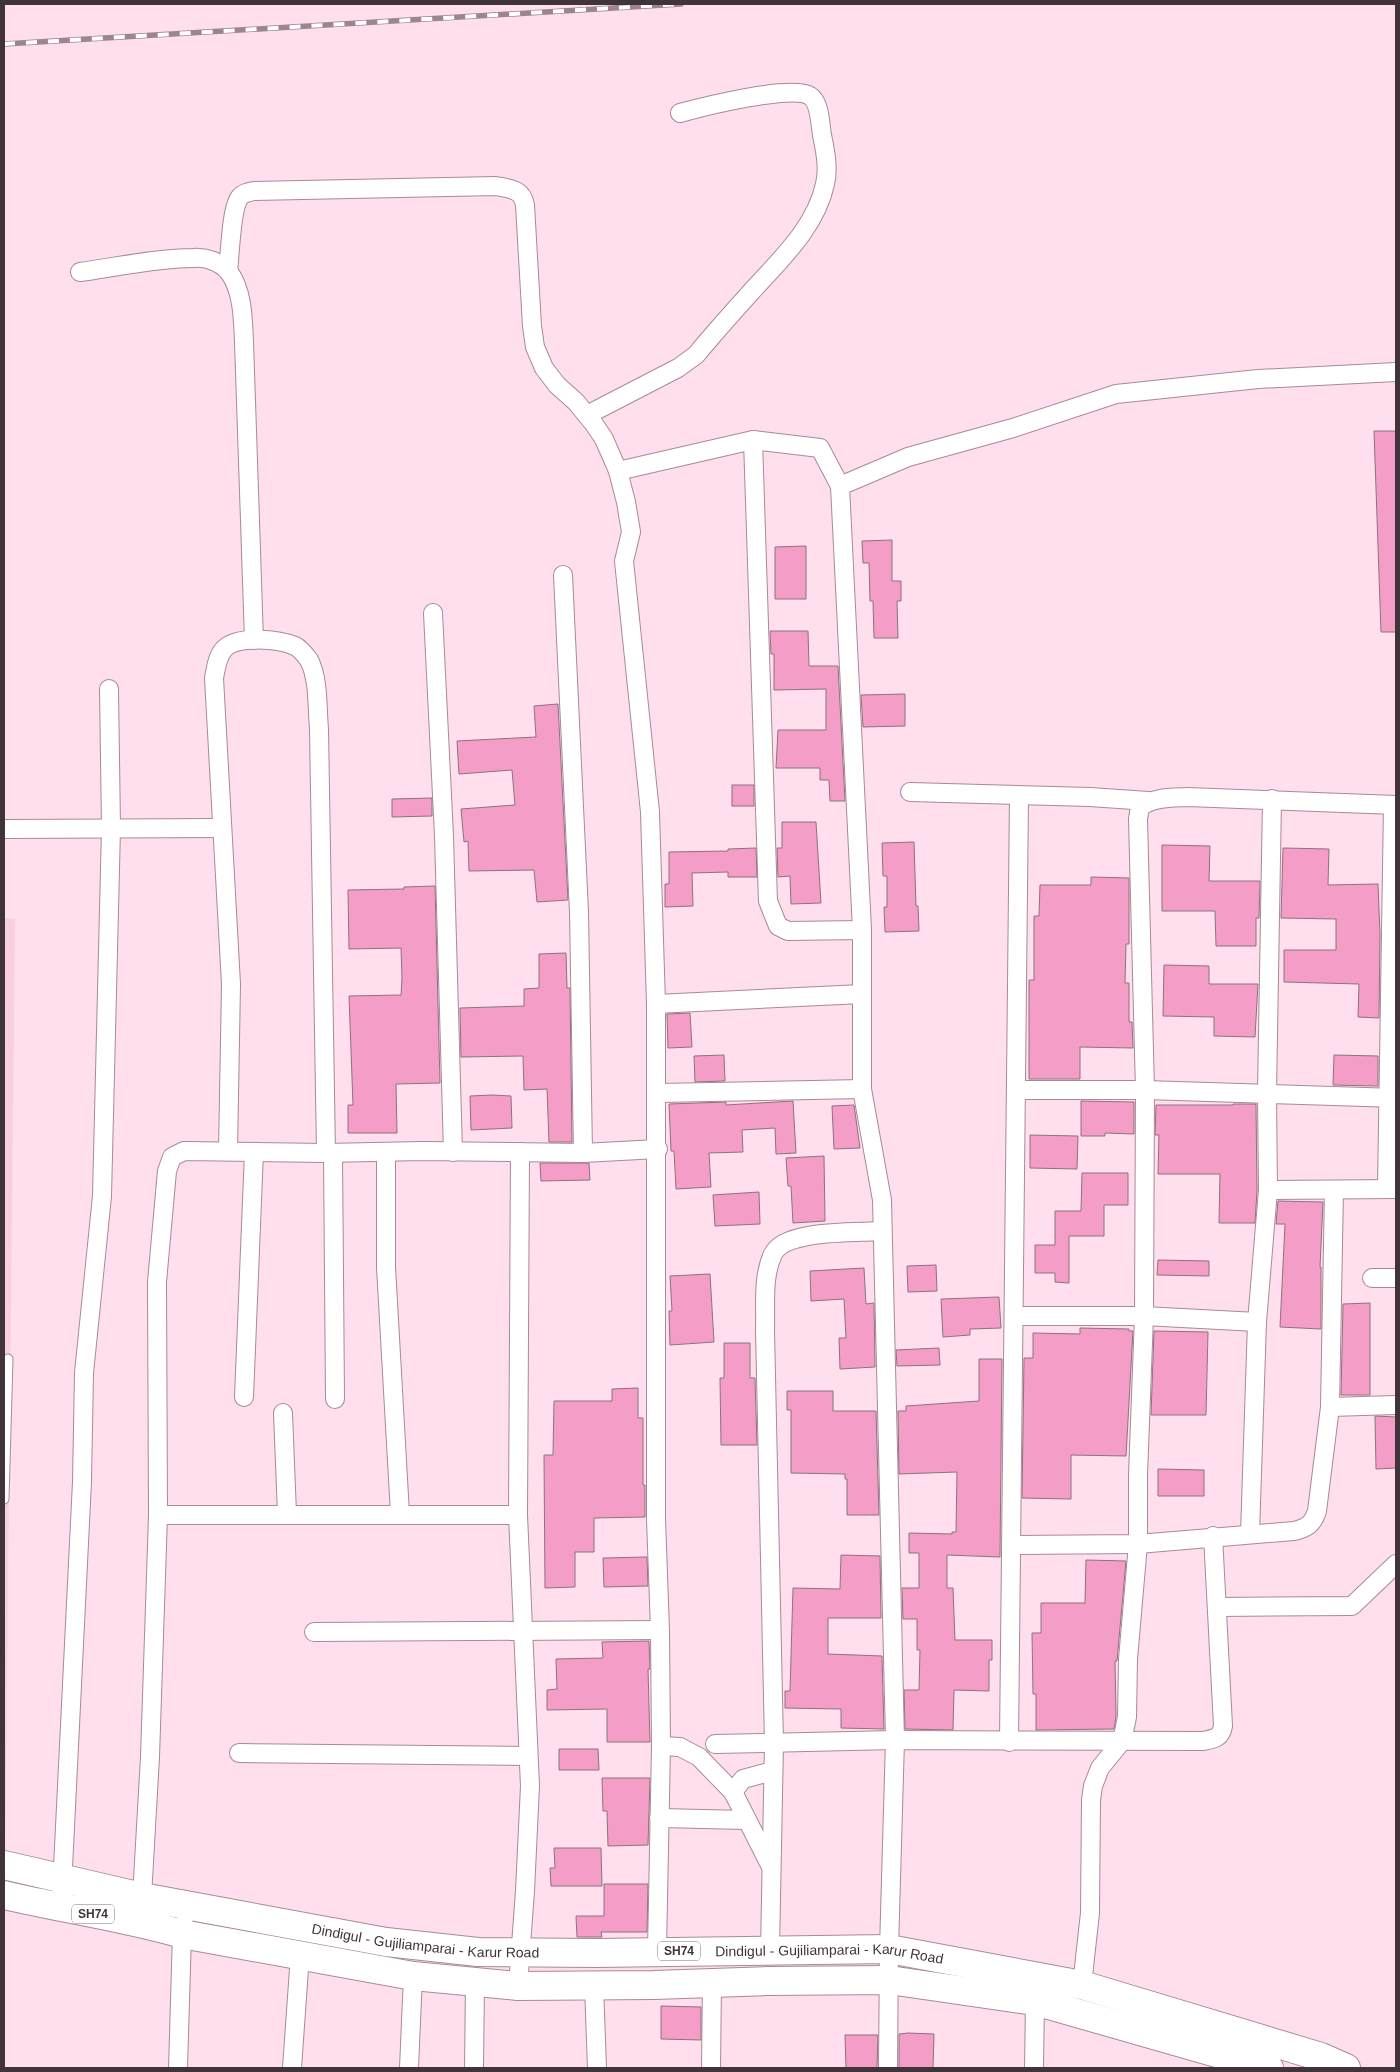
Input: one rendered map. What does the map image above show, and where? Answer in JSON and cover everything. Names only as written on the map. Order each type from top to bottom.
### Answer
[{"type":"main road","name":"Dindigul - Gujiliamparai - Karur Road","points":[[4,1865],[142,1897],[386,1942],[478,1952],[596,1953],[889,1949],[1082,1985],[1321,2057],[1346,2068]]},
{"type":"main road","name":"Dindigul - Gujiliamparai - Karur Road","points":[[4,1895],[147,1924],[182,1934],[413,1976],[474,1983],[518,1986],[594,1986],[712,1982],[889,1980],[1035,2001],[1268,2068]]},
{"type":"street","points":[[587,415],[678,368],[696,355],[794,246],[816,209],[826,183],[826,159],[817,106],[810,96],[803,93],[768,94],[680,113]]},
{"type":"street","points":[[228,272],[235,209],[238,199],[244,194],[254,191],[496,186],[516,190],[522,196],[525,205],[532,326],[535,346],[544,368],[557,385],[587,415],[604,440],[618,471],[626,502],[631,532],[624,561],[650,812],[658,1093],[656,1519],[660,1630],[661,1746],[657,1951]]},
{"type":"street","points":[[80,272],[195,257],[220,264],[228,272],[236,288],[242,311],[254,640]]},
{"type":"street","points":[[840,486],[908,457],[1013,428],[1116,394],[1258,379],[1396,372]]},
{"type":"street","points":[[618,471],[753,440],[820,448],[840,486],[862,930],[862,1089],[882,1200],[895,1740],[889,1949],[888,2068]]},
{"type":"street","points":[[753,440],[768,901],[778,926],[788,931],[862,930]]},
{"type":"street","points":[[563,575],[579,912],[583,1153]]},
{"type":"street","points":[[433,613],[444,836],[453,1152]]},
{"type":"street","points":[[228,1152],[231,984],[215,670],[223,650],[233,642],[254,640],[282,642],[297,647],[308,660],[314,678],[319,739],[335,1399]]},
{"type":"street","points":[[61,1908],[82,1482],[84,1373],[102,1196],[110,828],[110,689]]},
{"type":"street","points":[[910,792],[1117,798],[1148,802]]},
{"type":"street","points":[[1009,1742],[1019,796]]},
{"type":"street","points":[[1082,1985],[1090,1913],[1091,1800],[1093,1786],[1100,1768],[1122,1742],[1127,1717],[1128,1659],[1138,1544],[1138,1475],[1144,1316],[1145,1090],[1138,819],[1140,807],[1161,798],[1272,799],[1395,805],[1392,1189],[1268,1190]]},
{"type":"street","points":[[1250,1534],[1257,1322],[1268,1190],[1267,1093],[1272,799]]},
{"type":"street","points":[[4,829],[222,828]]},
{"type":"street","points":[[656,1004],[862,994]]},
{"type":"street","points":[[658,1093],[862,1089]]},
{"type":"street","points":[[1016,1090],[1145,1090],[1392,1098]]},
{"type":"street","points":[[142,1897],[150,1756],[158,1515],[157,1282],[167,1171],[172,1158],[184,1151],[583,1153],[658,1149]]},
{"type":"street","points":[[244,1397],[254,1152]]},
{"type":"street","points":[[386,1152],[386,1267],[400,1514]]},
{"type":"street","points":[[518,1986],[530,1786],[518,1515],[520,1152]]},
{"type":"street","points":[[1011,1545],[1138,1544],[1213,1536],[1294,1531],[1305,1529],[1314,1522],[1330,1407],[1334,1190]]},
{"type":"street","points":[[770,1951],[774,1743],[765,1330],[767,1274],[774,1253],[782,1244],[804,1236],[882,1231]]},
{"type":"street","points":[[1372,1278],[1396,1278]]},
{"type":"street","points":[[1014,1316],[1144,1316],[1257,1322]]},
{"type":"street","points":[[1330,1407],[1396,1405]]},
{"type":"street","points":[[283,1413],[287,1514]]},
{"type":"street","points":[[158,1515],[518,1515]]},
{"type":"street","points":[[715,1744],[895,1740],[1122,1742],[1203,1741],[1216,1739],[1222,1732],[1213,1536]]},
{"type":"street","points":[[1217,1607],[1352,1606],[1396,1564]]},
{"type":"street","points":[[314,1632],[660,1630]]},
{"type":"street","points":[[661,1746],[680,1747],[699,1757],[733,1792],[772,1868]]},
{"type":"street","points":[[239,1753],[528,1756]]},
{"type":"street","points":[[733,1792],[743,1779],[773,1770]]},
{"type":"street","points":[[659,1818],[747,1820]]},
{"type":"street","points":[[178,2068],[182,1934],[188,1905]]},
{"type":"street","points":[[292,2068],[300,1955]]},
{"type":"street","points":[[409,2068],[413,1976]]},
{"type":"street","points":[[711,2068],[712,1982]]},
{"type":"street","points":[[474,1983],[474,2068]]},
{"type":"street","points":[[594,1986],[597,2068]]},
{"type":"street","points":[[1034,2068],[1035,2001]]},
{"type":"lane","points":[[4,1499],[8,1359]]},
{"type":"shaded area","points":[[4,918],[15,919],[5,1874],[4,1873]]},
{"type":"building","points":[[1374,431],[1396,431],[1396,632],[1381,632]]},
{"type":"building","points":[[892,540],[892,581],[901,581],[901,601],[897,601],[898,638],[874,638],[873,601],[870,601],[869,563],[863,563],[862,541]]},
{"type":"building","points":[[806,546],[806,599],[775,599],[775,547]]},
{"type":"building","points":[[770,631],[808,631],[809,666],[838,666],[845,801],[830,801],[829,780],[820,780],[820,768],[776,768],[778,730],[826,730],[826,689],[774,690],[774,654],[771,654]]},
{"type":"building","points":[[905,694],[905,726],[863,727],[861,695]]},
{"type":"building","points":[[558,704],[568,900],[537,902],[534,870],[469,871],[468,841],[464,842],[461,809],[515,805],[512,770],[459,774],[457,741],[536,737],[534,706]]},
{"type":"building","points":[[732,785],[754,785],[754,806],[732,806]]},
{"type":"building","points":[[432,798],[432,816],[392,817],[392,799]]},
{"type":"building","points":[[782,822],[816,822],[821,903],[791,904],[790,876],[778,877],[777,848],[782,848]]},
{"type":"building","points":[[914,842],[916,906],[918,906],[919,931],[885,932],[884,907],[887,907],[887,876],[883,876],[882,843]]},
{"type":"building","points":[[1162,845],[1210,846],[1209,881],[1260,881],[1259,918],[1256,918],[1256,946],[1216,946],[1215,911],[1162,911]]},
{"type":"building","points":[[756,848],[757,877],[728,877],[728,872],[692,873],[693,906],[665,907],[665,884],[669,884],[669,852],[728,851],[728,849]]},
{"type":"building","points":[[1283,848],[1329,849],[1328,885],[1378,884],[1380,934],[1379,1018],[1358,1017],[1359,984],[1284,982],[1284,950],[1336,950],[1336,919],[1281,918]]},
{"type":"building","points":[[1091,877],[1129,878],[1129,944],[1126,944],[1125,983],[1129,983],[1129,1022],[1132,1022],[1133,1048],[1080,1047],[1080,1079],[1029,1079],[1029,980],[1034,980],[1034,916],[1039,916],[1040,885],[1091,885]]},
{"type":"building","points":[[435,886],[440,1083],[396,1084],[397,1133],[348,1133],[348,1105],[353,1105],[349,996],[401,995],[402,978],[401,948],[349,949],[348,890],[404,889],[404,887]]},
{"type":"building","points":[[566,953],[567,988],[570,988],[572,1142],[549,1142],[547,1089],[524,1090],[523,1056],[461,1057],[460,1008],[524,1006],[524,989],[539,988],[539,954]]},
{"type":"building","points":[[1164,965],[1209,966],[1209,984],[1258,984],[1255,1037],[1214,1036],[1214,1017],[1163,1016]]},
{"type":"building","points":[[690,1013],[692,1047],[668,1048],[667,1014]]},
{"type":"building","points":[[724,1055],[725,1081],[695,1082],[694,1056]]},
{"type":"building","points":[[1334,1055],[1378,1056],[1378,1086],[1333,1085]]},
{"type":"building","points":[[470,1096],[511,1096],[512,1128],[471,1130]]},
{"type":"building","points":[[793,1101],[796,1153],[776,1154],[775,1128],[742,1130],[743,1152],[709,1153],[711,1187],[676,1189],[674,1151],[671,1151],[669,1104],[726,1102],[726,1105]]},
{"type":"building","points":[[1081,1101],[1134,1102],[1134,1134],[1105,1133],[1105,1136],[1081,1136]]},
{"type":"building","points":[[1256,1104],[1257,1190],[1255,1223],[1219,1223],[1220,1174],[1158,1174],[1159,1135],[1155,1135],[1156,1105]]},
{"type":"building","points":[[854,1105],[860,1148],[834,1149],[832,1106]]},
{"type":"building","points":[[1030,1135],[1078,1136],[1077,1169],[1030,1168]]},
{"type":"building","points":[[824,1156],[825,1221],[793,1223],[791,1186],[788,1186],[786,1158]]},
{"type":"building","points":[[540,1163],[589,1163],[590,1180],[541,1181]]},
{"type":"building","points":[[1082,1173],[1128,1173],[1128,1205],[1104,1205],[1104,1236],[1069,1236],[1069,1283],[1055,1282],[1055,1273],[1035,1273],[1035,1245],[1055,1245],[1055,1211],[1081,1211]]},
{"type":"building","points":[[759,1192],[760,1224],[715,1226],[713,1195]]},
{"type":"building","points":[[1278,1201],[1323,1202],[1320,1267],[1321,1329],[1280,1327],[1285,1224],[1276,1224]]},
{"type":"building","points":[[1158,1260],[1209,1261],[1209,1276],[1157,1275]]},
{"type":"building","points":[[936,1265],[937,1291],[908,1292],[907,1266]]},
{"type":"building","points":[[864,1268],[866,1304],[874,1303],[875,1367],[840,1369],[839,1338],[846,1338],[844,1299],[811,1301],[810,1271]]},
{"type":"building","points":[[710,1274],[714,1342],[670,1345],[669,1311],[672,1311],[670,1276]]},
{"type":"building","points":[[999,1297],[1001,1328],[970,1329],[970,1335],[943,1337],[941,1299]]},
{"type":"building","points":[[1370,1303],[1370,1395],[1341,1395],[1343,1304]]},
{"type":"building","points":[[1080,1328],[1129,1329],[1129,1331],[1133,1331],[1126,1456],[1071,1455],[1071,1499],[1022,1498],[1024,1358],[1033,1358],[1033,1333],[1080,1334]]},
{"type":"building","points":[[1154,1331],[1208,1332],[1206,1415],[1151,1415]]},
{"type":"building","points":[[724,1343],[750,1343],[750,1378],[755,1378],[757,1445],[721,1445],[720,1378],[724,1378]]},
{"type":"building","points":[[939,1348],[940,1365],[897,1366],[896,1350]]},
{"type":"building","points":[[979,1359],[1002,1359],[1000,1557],[947,1555],[947,1588],[953,1588],[955,1640],[992,1640],[992,1660],[989,1660],[989,1691],[954,1690],[953,1730],[905,1729],[904,1690],[919,1690],[920,1650],[917,1650],[917,1619],[903,1619],[902,1588],[919,1588],[919,1553],[909,1553],[909,1533],[952,1534],[952,1532],[956,1532],[957,1472],[899,1474],[898,1411],[906,1411],[906,1406],[979,1401]]},
{"type":"building","points":[[638,1388],[638,1418],[643,1418],[645,1517],[594,1518],[594,1552],[575,1552],[575,1587],[545,1588],[544,1455],[553,1455],[554,1401],[612,1401],[612,1389]]},
{"type":"building","points":[[787,1391],[833,1391],[833,1411],[876,1411],[879,1515],[847,1515],[847,1479],[845,1479],[845,1474],[791,1473],[791,1410],[787,1410]]},
{"type":"building","points":[[1375,1416],[1396,1417],[1396,1468],[1376,1469]]},
{"type":"building","points":[[1158,1469],[1204,1470],[1204,1496],[1158,1496]]},
{"type":"building","points":[[841,1555],[880,1556],[881,1618],[828,1618],[828,1654],[882,1656],[884,1729],[841,1728],[841,1709],[785,1708],[785,1691],[790,1691],[793,1588],[840,1589]]},
{"type":"building","points":[[647,1557],[648,1586],[604,1587],[603,1558]]},
{"type":"building","points":[[1086,1560],[1126,1561],[1117,1661],[1115,1661],[1116,1716],[1114,1729],[1036,1730],[1036,1694],[1033,1694],[1032,1633],[1041,1633],[1041,1603],[1085,1603]]},
{"type":"building","points":[[649,1641],[650,1742],[607,1742],[607,1709],[547,1710],[547,1690],[557,1689],[556,1659],[603,1658],[602,1642]]},
{"type":"building","points":[[559,1749],[598,1749],[599,1770],[559,1770]]},
{"type":"building","points":[[602,1778],[650,1778],[648,1845],[608,1846],[607,1811],[603,1811]]},
{"type":"building","points":[[554,1848],[601,1848],[602,1886],[551,1886],[550,1868],[555,1868]]},
{"type":"building","points":[[604,1884],[648,1884],[647,1932],[601,1932],[602,1937],[577,1937],[576,1916],[604,1916]]},
{"type":"building","points":[[661,2006],[701,2007],[701,2040],[661,2039]]},
{"type":"building","points":[[899,2034],[934,2034],[933,2068],[899,2068]]},
{"type":"building","points":[[845,2035],[878,2035],[877,2068],[846,2068]]},
{"type":"railway","points":[[4,44],[681,4]]}]
